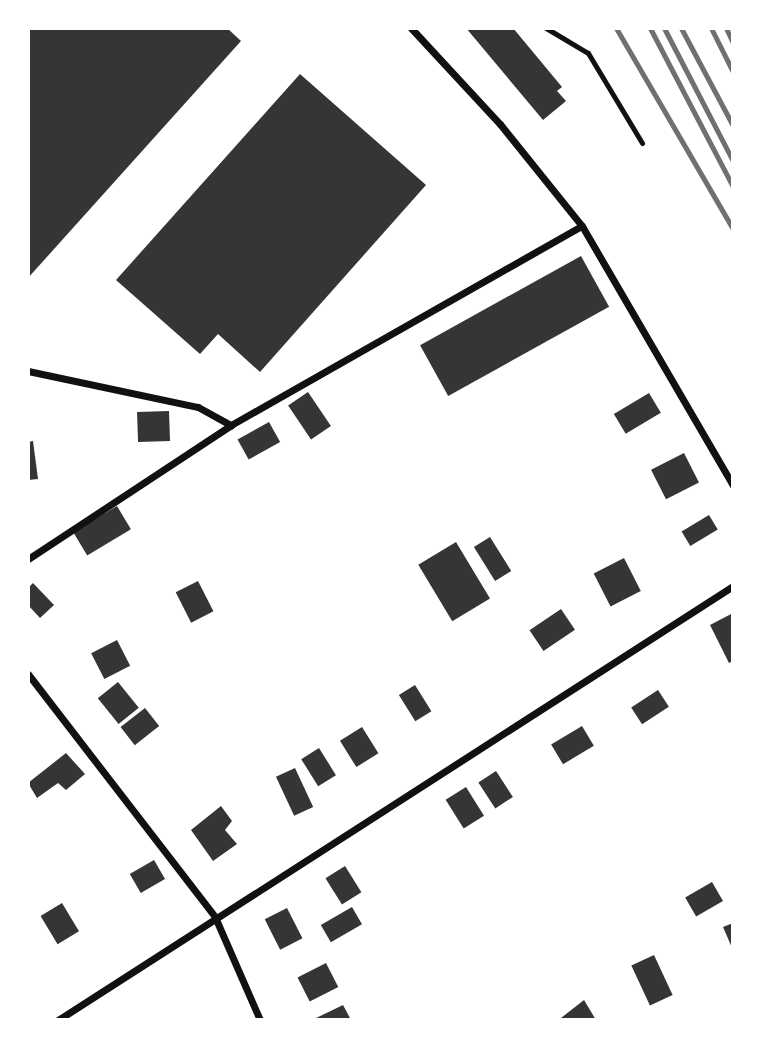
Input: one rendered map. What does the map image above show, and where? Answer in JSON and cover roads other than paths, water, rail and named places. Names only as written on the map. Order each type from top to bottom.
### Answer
[{"type":"street","points":[[411,28],[500,124],[582,226],[733,485]]},
{"type":"street","points":[[28,559],[231,425],[582,226]]},
{"type":"street","points":[[28,371],[198,407],[231,425]]},
{"type":"street","points":[[58,1020],[733,586]]},
{"type":"street","points":[[28,674],[215,917],[260,1020]]},
{"type":"lane","points":[[546,28],[588,53],[642,143]]},
{"type":"railway","points":[[616,28],[733,229]]},
{"type":"railway","points":[[650,28],[733,187]]},
{"type":"railway","points":[[664,28],[733,161]]},
{"type":"railway","points":[[681,28],[733,126]]},
{"type":"railway","points":[[711,28],[733,72]]},
{"type":"railway","points":[[726,28],[733,43]]}]
